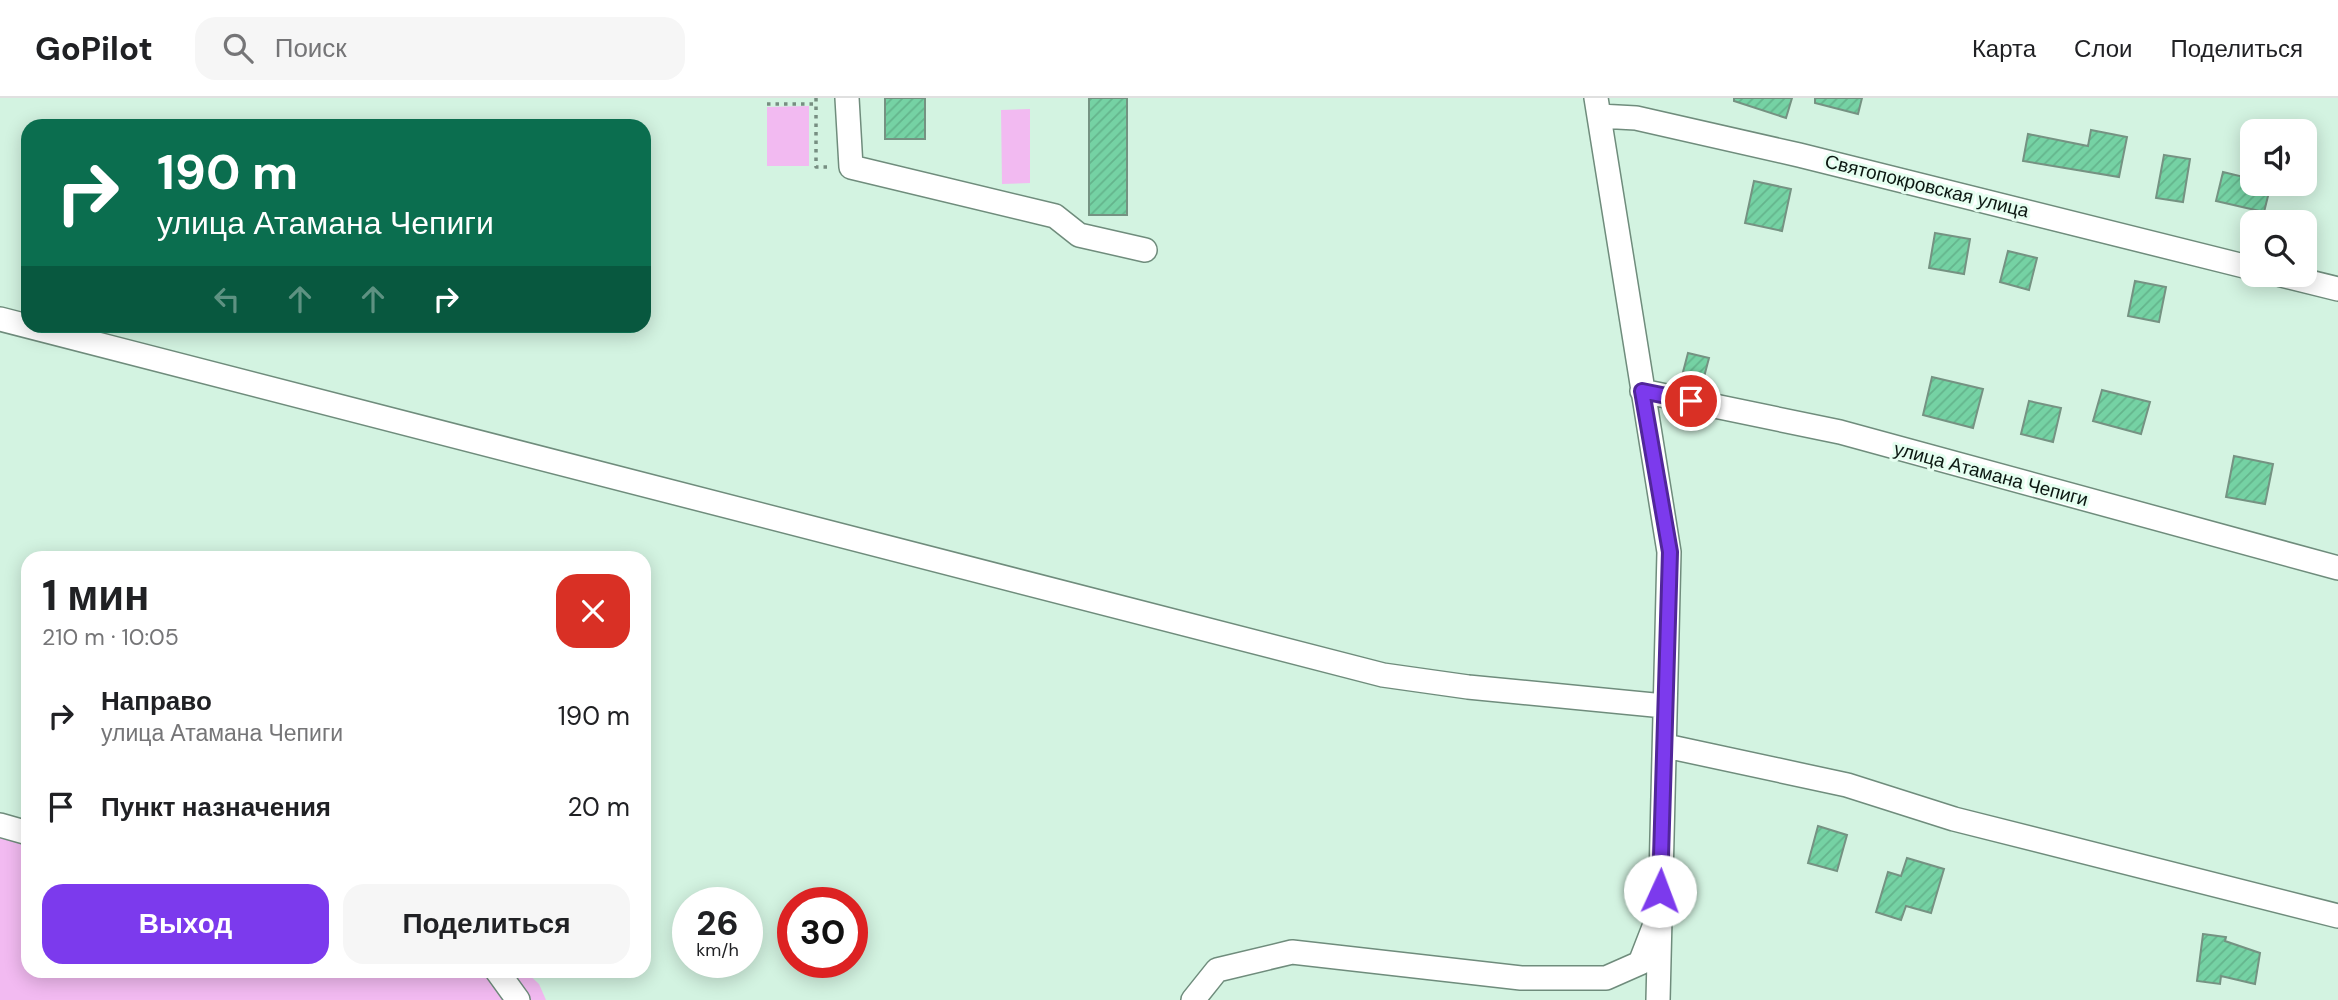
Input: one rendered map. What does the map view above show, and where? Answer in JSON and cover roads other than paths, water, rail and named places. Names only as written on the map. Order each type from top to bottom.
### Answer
[{"type":"street","points":[[847,98],[851,167],[1055,216],[1079,235],[1145,250]]},
{"type":"street","points":[[1598,107],[1670,552],[1658,1000]]},
{"type":"street","name":"Святопокровская улица","points":[[1598,107],[1634,108],[1813,158],[2240,265]]},
{"type":"street","points":[[2317,284],[2338,289]]},
{"type":"street","points":[[0,319],[21,324]]},
{"type":"street","points":[[54,333],[1383,675],[1468,687],[1664,706]]},
{"type":"street","name":"улица Атамана Чепиги","points":[[1642,391],[1840,432],[2338,568]]},
{"type":"street","points":[[1666,746],[1847,785],[1954,819],[2338,916]]},
{"type":"street","points":[[0,825],[21,831]]},
{"type":"street","points":[[1193,1000],[1217,970],[1292,952],[1521,978],[1606,978],[1640,963],[1660,915]]},
{"type":"street","points":[[502,978],[518,1000]]}]
